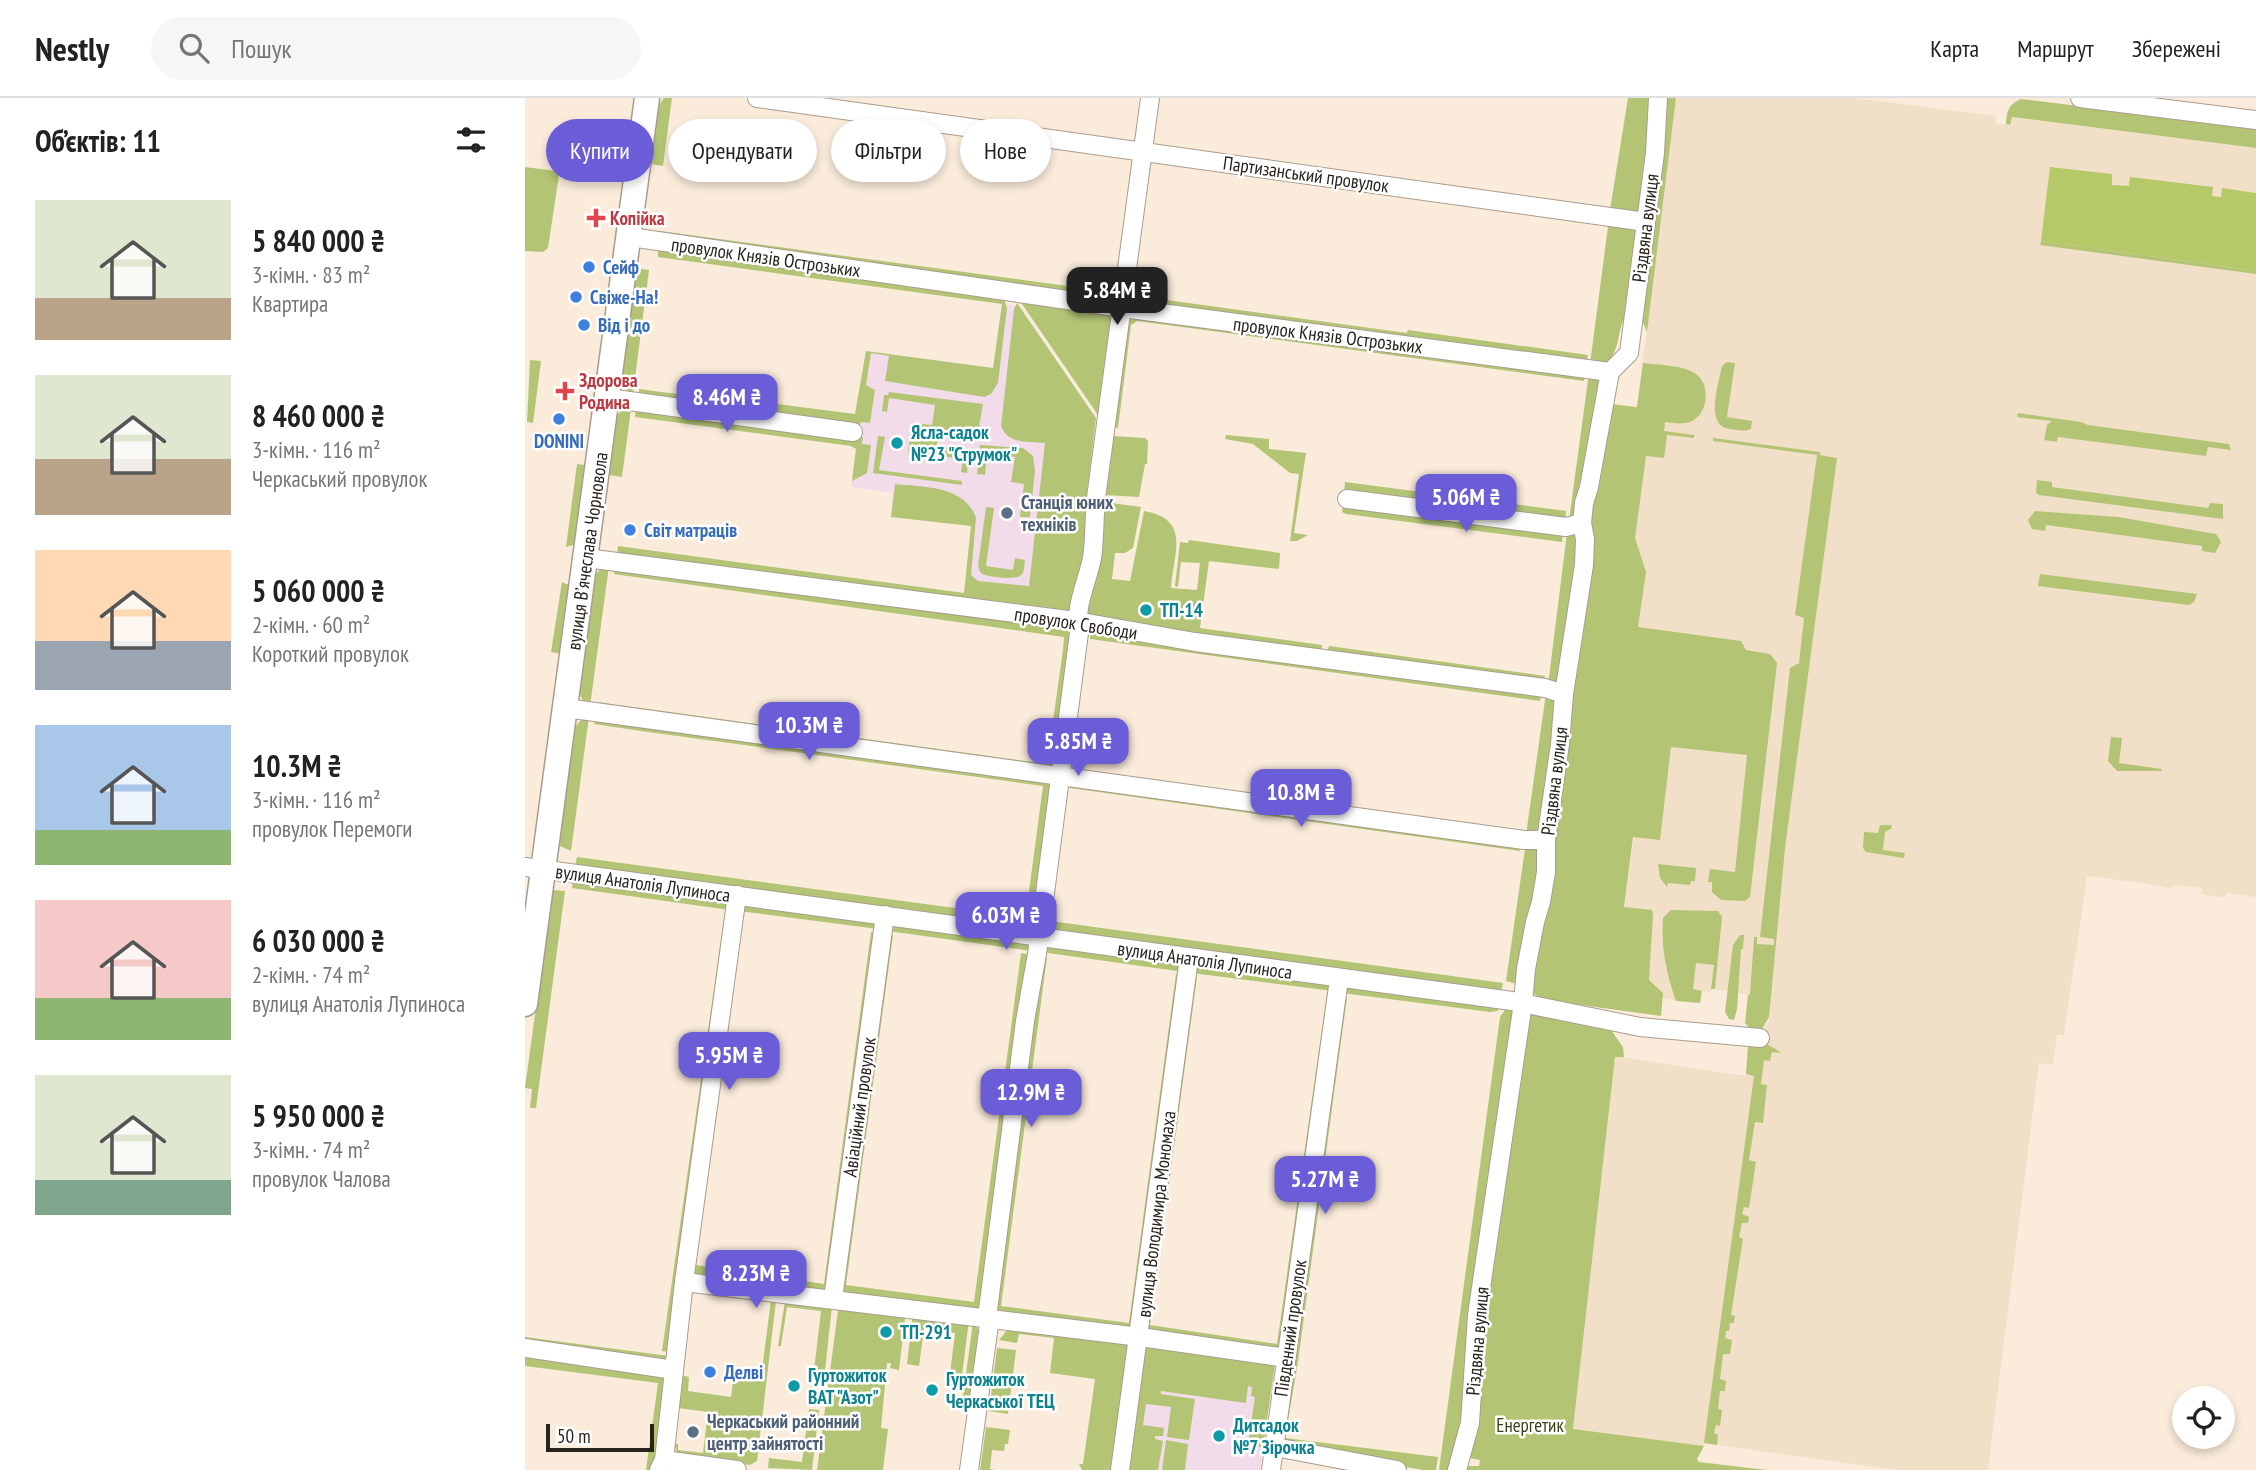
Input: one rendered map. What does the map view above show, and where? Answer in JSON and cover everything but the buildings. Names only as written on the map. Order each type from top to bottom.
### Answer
[{"type":"main road","name":"вулиця Вʼячеслава Чорновола","points":[[525,1004],[534,868],[566,708],[647,98]]},
{"type":"street","name":"Партизанський провулок","points":[[757,98],[1646,222]]},
{"type":"street","points":[[969,1470],[1079,633],[1076,621],[1092,558],[1095,498],[1150,98]]},
{"type":"street","name":"Різдвяна вулиця","points":[[1457,1470],[1470,1423],[1477,1315],[1526,969],[1544,882],[1546,840],[1560,744],[1564,694],[1584,565],[1585,539],[1582,523],[1610,372],[1629,354],[1655,153],[1658,98]]},
{"type":"street","points":[[2081,98],[2256,120]]},
{"type":"street","name":"провулок Князів Острозьких","points":[[629,237],[1123,308],[1610,372]]},
{"type":"street","points":[[608,398],[853,432]]},
{"type":"street","points":[[1347,499],[1566,527],[1582,523]]},
{"type":"street","name":"провулок Свободи","points":[[586,558],[1076,621],[1195,642],[1545,688],[1564,694]]},
{"type":"street","points":[[566,708],[1524,840],[1546,840]]},
{"type":"street","name":"вулиця Анатолія Лупиноса","points":[[534,868],[1523,1003],[1640,1027],[1760,1038]]},
{"type":"street","points":[[737,895],[662,1465],[737,1470]]},
{"type":"street","name":"Авіаційний провулок","points":[[833,1299],[885,915]]},
{"type":"street","name":"вулиця Володимира Мономаха","points":[[1120,1470],[1189,958]]},
{"type":"street","name":"Південний провулок","points":[[1271,1470],[1339,979]]},
{"type":"street","points":[[684,1282],[1140,1337],[1286,1358]]},
{"type":"street","points":[[525,1348],[674,1370]]},
{"type":"street","points":[[1275,1447],[1397,1470]]},
{"type":"shaded area","points":[[1676,98],[1855,98],[1996,116],[1996,124],[2010,125],[2011,117],[2256,148],[2256,897],[2226,893],[2225,898],[2202,894],[2202,888],[2173,885],[2172,889],[2087,876],[2064,1035],[2057,1035],[2053,1065],[2039,1063],[1988,1470],[1896,1470],[1705,1443],[1704,1446],[1573,1430],[1615,1056],[1738,1075],[1754,1075],[1761,1031],[1769,1021],[1770,1012],[1750,995],[1722,990],[1695,990],[1684,1001],[1613,993],[1643,769],[1591,767]]},
{"type":"shaded area","points":[[1003,304],[1018,306],[1090,434],[1067,607],[964,593],[971,526],[891,517],[893,493],[851,487],[856,449],[851,446],[866,351],[993,368]]},
{"type":"shaded area","points":[[1146,1351],[1274,1369],[1260,1470],[1129,1470]]},
{"type":"green space","points":[[664,98],[672,98],[663,166],[654,164],[659,105]]},
{"type":"green space","points":[[1628,98],[1650,98],[1648,144],[1638,213],[1610,210]]},
{"type":"green space","points":[[1666,98],[1676,98],[1647,332],[1642,320],[1665,142]]},
{"type":"green space","points":[[2021,99],[2256,128],[2256,148],[2012,117],[2010,125],[2006,124],[2009,109]]},
{"type":"green space","points":[[525,167],[546,170],[546,182],[558,182],[548,248],[543,252],[525,251]]},
{"type":"green space","points":[[2050,167],[2112,174],[2112,185],[2129,186],[2130,177],[2213,187],[2212,196],[2221,197],[2222,188],[2256,193],[2256,271],[2041,241]]},
{"type":"green space","points":[[1609,219],[1637,228],[1625,317],[1616,347],[1606,364],[1590,364]]},
{"type":"green space","points":[[660,231],[1119,293],[1115,299],[659,235]]},
{"type":"green space","points":[[2041,241],[2256,271],[2256,274],[2040,245]]},
{"type":"green space","points":[[658,247],[1004,299],[1007,308],[998,383],[991,394],[984,397],[885,381],[889,356],[871,353],[866,385],[875,390],[870,423],[861,422],[859,427],[639,395],[639,389],[855,414],[866,351],[993,368],[1002,304],[658,257]]},
{"type":"green space","points":[[636,268],[649,270],[633,393],[628,391],[621,381]]},
{"type":"green space","points":[[1130,295],[1588,355],[1586,364],[1132,303]]},
{"type":"green space","points":[[1020,301],[1113,311],[1100,418]]},
{"type":"green space","points":[[1017,303],[1096,418],[1086,502],[1090,507],[1087,561],[1072,608],[1067,613],[617,555],[618,546],[964,593],[971,526],[891,517],[895,484],[930,487],[963,499],[976,518],[971,575],[978,581],[1029,586],[1045,443],[1014,439],[1004,432],[1001,426],[1014,309]]},
{"type":"green space","points":[[1138,314],[1585,373],[1584,381],[1137,321],[1131,325],[1118,428],[1114,427],[1128,321]]},
{"type":"green space","points":[[530,360],[541,361],[533,423],[527,422]]},
{"type":"green space","points":[[1727,362],[1735,363],[1727,417],[1752,421],[1751,429],[1748,430],[1730,429],[1717,420],[1716,393],[1722,366]]},
{"type":"green space","points":[[1643,363],[1691,371],[1701,379],[1706,399],[1701,412],[1692,421],[1665,422],[1664,431],[1694,435],[1694,438],[1667,435],[1664,458],[1646,456],[1635,538],[1646,572],[1638,627],[1741,641],[1746,650],[1770,654],[1777,663],[1750,897],[1745,901],[1721,900],[1712,892],[1712,882],[1708,882],[1710,869],[1735,872],[1747,755],[1671,747],[1660,840],[1633,837],[1624,907],[1652,910],[1649,980],[1663,993],[1661,1016],[1545,1000],[1532,993],[1530,979],[1587,514],[1611,404],[1637,407]]},
{"type":"green space","points":[[1589,373],[1602,379],[1575,513],[1569,520]]},
{"type":"green space","points":[[889,392],[983,404],[978,433],[938,429],[937,446],[970,450],[967,473],[961,472],[963,459],[908,452],[912,423],[932,425],[935,405],[889,398],[887,412],[882,411],[884,395]]},
{"type":"green space","points":[[622,409],[631,409],[622,477],[609,475],[617,416]]},
{"type":"green space","points":[[636,409],[863,437],[862,444],[871,445],[867,473],[852,481],[856,449],[851,446],[635,417]]},
{"type":"green space","points":[[2018,413],[2229,444],[2231,450],[2208,447],[2206,456],[2058,437],[2057,442],[2044,440],[2047,425],[2052,421],[2017,417]]},
{"type":"green space","points":[[1226,435],[1269,439],[1269,449],[1306,453],[1294,533],[1308,535],[1297,541],[1290,541],[1299,474],[1290,473],[1253,444],[1225,439]]},
{"type":"green space","points":[[878,436],[885,437],[879,470],[962,481],[962,485],[873,473]]},
{"type":"green space","points":[[1113,436],[1145,438],[1148,441],[1147,464],[1139,497],[1105,495]]},
{"type":"green space","points":[[1713,438],[1820,452],[1820,455],[1837,458],[1785,848],[1769,1017],[1761,1031],[1752,1031],[1745,1023],[1754,937],[1757,937],[1757,944],[1774,945],[1774,939],[1760,937],[1790,668],[1799,663],[1804,618],[1795,615],[1817,455],[1713,441]]},
{"type":"green space","points":[[980,445],[1023,448],[1033,456],[1035,471],[1030,517],[1020,517],[1024,484],[1011,482],[1015,457],[987,453],[985,475],[977,474]]},
{"type":"green space","points":[[577,464],[586,465],[576,544],[566,547]]},
{"type":"green space","points":[[2037,480],[2052,482],[2052,487],[2208,508],[2210,503],[2223,504],[2223,519],[2039,495],[2036,493]]},
{"type":"green space","points":[[1345,482],[1566,511],[1565,520],[1344,493]]},
{"type":"green space","points":[[1104,502],[1141,507],[1133,548],[1125,553],[1115,553],[1112,579],[1130,581],[1144,511],[1159,515],[1169,522],[1174,530],[1176,551],[1171,588],[1197,590],[1200,563],[1181,562],[1178,587],[1175,586],[1180,542],[1188,543],[1189,540],[1280,553],[1279,569],[1209,561],[1200,628],[1322,645],[1322,651],[1095,620],[1086,613]]},
{"type":"green space","points":[[1343,502],[1563,533],[1562,542],[1346,514],[1342,512]]},
{"type":"green space","points":[[986,507],[994,508],[986,566],[1013,570],[1015,558],[1025,560],[1022,575],[1013,578],[997,577],[980,572],[978,566]]},
{"type":"green space","points":[[2035,511],[2118,517],[2216,534],[2221,542],[2215,553],[2202,551],[2202,546],[2046,525],[2045,531],[2032,529],[2028,520]]},
{"type":"green space","points":[[1567,533],[1572,533],[1579,542],[1561,683],[1548,685]]},
{"type":"green space","points":[[603,566],[609,566],[590,706],[579,693],[596,574]]},
{"type":"green space","points":[[615,567],[1072,628],[1054,769],[596,707],[597,702],[1047,764],[1063,650],[1064,637],[614,574]]},
{"type":"green space","points":[[2040,574],[2197,594],[2194,602],[2189,605],[2038,586]]},
{"type":"green space","points":[[562,582],[571,586],[562,654],[551,652]]},
{"type":"green space","points":[[1090,629],[1542,693],[1540,701],[1090,639]]},
{"type":"green space","points":[[1329,646],[1545,676],[1543,684],[1327,652]]},
{"type":"green space","points":[[1546,693],[1554,697],[1557,704],[1542,828],[1526,835]]},
{"type":"green space","points":[[589,717],[571,851],[558,845],[574,728],[582,719]]},
{"type":"green space","points":[[595,718],[1049,782],[1052,787],[1037,916],[1026,914],[1043,786],[594,724]]},
{"type":"green space","points":[[2111,737],[2122,738],[2119,763],[2162,769],[2161,771],[2117,771],[2108,761]]},
{"type":"green space","points":[[1071,782],[1521,842],[1520,851],[1070,788]]},
{"type":"green space","points":[[1880,825],[1891,825],[1892,828],[1885,832],[1883,850],[1905,853],[1904,858],[1866,852],[1863,848],[1864,832],[1878,833]]},
{"type":"green space","points":[[1526,842],[1536,847],[1541,863],[1517,984],[1506,981]]},
{"type":"green space","points":[[577,857],[1036,919],[1028,928],[575,866]]},
{"type":"green space","points":[[1658,864],[1696,868],[1695,881],[1691,881],[1690,885],[1668,883],[1667,887],[1660,878]]},
{"type":"green space","points":[[573,880],[727,900],[730,910],[572,888]]},
{"type":"green space","points":[[552,890],[565,891],[536,1108],[530,1108],[532,1089],[525,1088]]},
{"type":"green space","points":[[740,905],[872,920],[878,929],[739,911]]},
{"type":"green space","points":[[1671,910],[1718,911],[1722,917],[1715,989],[1711,989],[1714,965],[1696,963],[1693,989],[1702,991],[1700,1003],[1676,1001],[1672,990],[1663,940],[1663,918]]},
{"type":"green space","points":[[725,912],[730,913],[669,1352],[662,1351]]},
{"type":"green space","points":[[738,914],[743,915],[723,1064],[718,1074],[720,1084],[695,1265],[824,1284],[871,932],[877,933],[828,1288],[824,1291],[691,1274]]},
{"type":"green space","points":[[1043,920],[1503,983],[1501,993],[1049,932]]},
{"type":"green space","points":[[894,923],[1029,942],[1032,951],[888,931]]},
{"type":"green space","points":[[886,934],[893,935],[846,1285],[974,1302],[1021,953],[1031,955],[979,1310],[842,1292]]},
{"type":"green space","points":[[1740,935],[1744,935],[1734,1020],[1729,1019],[1725,1012],[1733,945]]},
{"type":"green space","points":[[1045,944],[1181,963],[1184,972],[1041,952]]},
{"type":"green space","points":[[1039,956],[1047,957],[1001,1306],[1129,1323],[1176,974],[1183,976],[1130,1331],[998,1311],[994,1305]]},
{"type":"green space","points":[[1199,966],[1331,983],[1333,991],[1192,973]]},
{"type":"green space","points":[[1191,976],[1197,977],[1150,1325],[1277,1344],[1327,994],[1333,995],[1283,1345],[1279,1348],[1147,1331]]},
{"type":"green space","points":[[1347,986],[1503,1005],[1497,1011],[1490,1012],[1342,993]]},
{"type":"green space","points":[[1341,997],[1347,998],[1298,1362],[1285,1438],[1438,1457],[1436,1470],[1361,1459],[1281,1442]]},
{"type":"green space","points":[[1507,1007],[1515,1013],[1469,1395],[1453,1470],[1439,1470],[1500,1017]]},
{"type":"green space","name":"Енергетик","points":[[1534,1014],[1611,1030],[1623,1047],[1624,1057],[1615,1057],[1573,1429],[1704,1446],[1697,1459],[1699,1462],[1767,1470],[1464,1470],[1468,1466],[1479,1466],[1480,1460],[1469,1458],[1482,1311],[1529,1016]]},
{"type":"green space","points":[[1753,1041],[1765,1043],[1782,1053],[1772,1052],[1770,1061],[1764,1060],[1761,1084],[1767,1085],[1763,1123],[1755,1122],[1749,1160],[1756,1162],[1749,1208],[1744,1207],[1742,1214],[1749,1217],[1748,1223],[1742,1223],[1739,1237],[1743,1239],[1731,1315],[1735,1316],[1725,1338],[1732,1340],[1730,1354],[1723,1354],[1720,1379],[1726,1381],[1725,1391],[1720,1391],[1720,1426],[1716,1425],[1714,1433],[1718,1435],[1717,1445],[1704,1443],[1754,1076],[1746,1074],[1748,1046]]},
{"type":"green space","points":[[771,1300],[776,1301],[757,1461],[750,1465],[677,1453],[674,1443],[678,1444],[678,1450],[703,1453],[708,1412],[678,1408],[681,1375],[689,1377],[688,1391],[731,1397],[733,1382],[739,1382],[748,1373],[762,1370]]},
{"type":"green space","points":[[785,1301],[832,1306],[825,1371],[814,1370],[821,1311],[787,1307],[781,1346],[778,1346]]},
{"type":"green space","points":[[839,1303],[906,1311],[899,1370],[890,1368],[891,1363],[887,1363],[881,1428],[888,1429],[883,1470],[817,1470]]},
{"type":"green space","points":[[913,1312],[969,1320],[962,1375],[950,1374],[955,1333],[948,1332],[948,1327],[924,1329],[919,1366],[907,1364]]},
{"type":"green space","points":[[973,1322],[981,1333],[972,1397],[963,1396]]},
{"type":"green space","points":[[1008,1329],[1129,1340],[1116,1470],[1082,1470],[1079,1464],[1083,1464],[1095,1379],[1050,1373],[1054,1338],[1019,1334],[1017,1343],[999,1340]]},
{"type":"green space","points":[[525,1337],[669,1356],[661,1361],[525,1343]]},
{"type":"green space","points":[[1142,1346],[1275,1364],[1263,1448],[1248,1443],[1255,1397],[1251,1396],[1252,1387],[1248,1386],[1246,1403],[1161,1391],[1161,1394],[1195,1399],[1189,1440],[1167,1437],[1171,1407],[1146,1404],[1143,1425],[1164,1428],[1163,1436],[1155,1436],[1155,1439],[1163,1441],[1158,1470],[1124,1470]]},
{"type":"green space","points":[[997,1348],[1016,1350],[1008,1414],[989,1411]]},
{"type":"green space","points":[[525,1355],[664,1377],[666,1381],[654,1470],[646,1470],[658,1383],[525,1366]]},
{"type":"green space","points":[[809,1409],[819,1410],[812,1470],[768,1468],[769,1458],[802,1462]]},
{"type":"green space","points":[[986,1427],[1010,1430],[1004,1451],[992,1450],[990,1469],[995,1470],[980,1470]]},
{"type":"green space","points":[[1166,1440],[1188,1444],[1185,1470],[1162,1470]]},
{"type":"place","name":"Копійка","points":[[596,218]]},
{"type":"place","name":"Сейф","points":[[589,267]]},
{"type":"place","name":"Свіже-На!","points":[[576,297]]},
{"type":"place","name":"Від і до","points":[[584,325]]},
{"type":"place","name":"Здорова Родина","points":[[565,391]]},
{"type":"place","name":"DONINI","points":[[559,419]]},
{"type":"place","name":"Ясла-садок №23 \"Струмок\"","points":[[897,443]]},
{"type":"place","name":"Станція юних техніків","points":[[1007,513]]},
{"type":"place","name":"Світ матраців","points":[[630,530]]},
{"type":"place","name":"ТП-14","points":[[1146,610]]},
{"type":"place","name":"ТП-291","points":[[886,1332]]},
{"type":"place","name":"Делві","points":[[710,1372]]},
{"type":"place","name":"Гуртожиток ВАТ \"Азот\"","points":[[794,1386]]},
{"type":"place","name":"Гуртожиток Черкаської ТЕЦ","points":[[932,1390]]},
{"type":"place","name":"Черкаський районний центр зайнятості","points":[[693,1432]]},
{"type":"place","name":"Дитсадок №7 Зірочка","points":[[1219,1436]]}]
